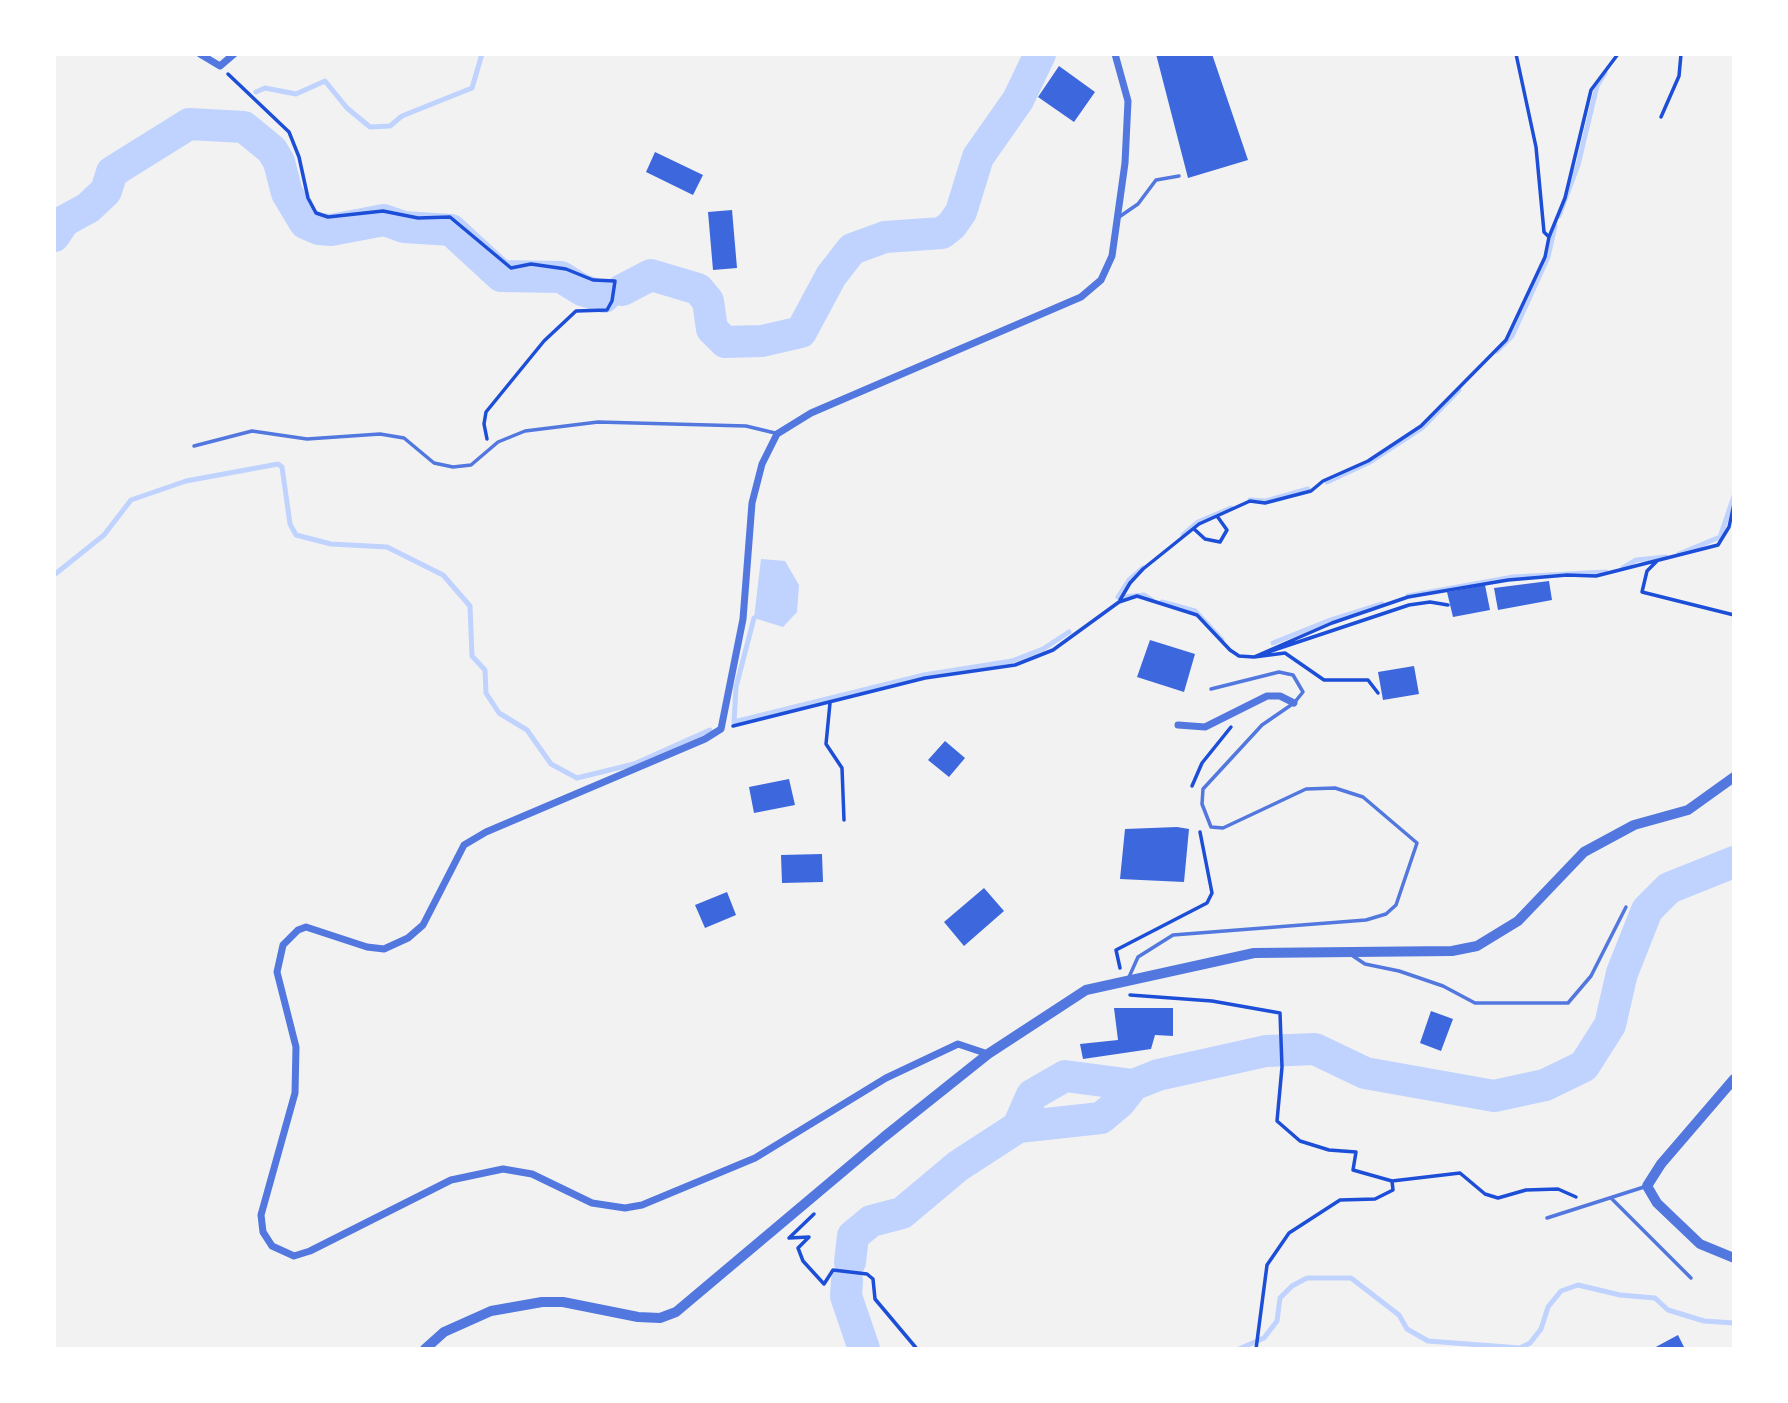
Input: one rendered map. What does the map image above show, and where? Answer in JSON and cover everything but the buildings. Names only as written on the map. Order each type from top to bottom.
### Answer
[{"type":"street","points":[[200,54],[220,66],[234,54]]},
{"type":"street","points":[[988,1054],[958,1044],[886,1078],[755,1158],[642,1205],[625,1208],[592,1203],[532,1174],[503,1169],[451,1180],[310,1251],[294,1256],[272,1246],[263,1232],[261,1215],[291,1112],[296,1080],[296,1047],[277,972],[283,945],[298,930],[306,927],[384,949],[408,938],[423,925],[464,845],[486,832],[705,739],[721,729],[743,619],[752,503],[762,464],[777,434],[811,413],[1081,297],[1101,280],[1112,256],[1118,219],[1128,101],[1115,54]]},
{"type":"street","points":[[1178,725],[1205,727],[1228,718],[1267,696],[1280,696],[1294,703]]},
{"type":"street","points":[[425,1349],[444,1332],[491,1311],[542,1302],[564,1302],[660,1318],[677,1312],[988,1054],[1086,990],[1254,953],[1452,951],[1477,946],[1518,921],[1584,852],[1634,825],[1688,810],[1734,777]]},
{"type":"street","points":[[1734,1079],[1661,1164],[1647,1186],[1657,1203],[1700,1244],[1734,1258]]},
{"type":"lane","points":[[1118,219],[1138,204],[1156,180],[1179,176]]},
{"type":"lane","points":[[194,446],[251,431],[307,439],[380,433],[404,438],[434,463],[453,467],[471,465],[498,442],[525,431],[598,422],[746,426],[777,434]]},
{"type":"lane","points":[[1127,982],[1138,957],[1173,935],[1366,920],[1386,914],[1396,905],[1417,843],[1363,797],[1335,788],[1306,789],[1223,828],[1211,827],[1202,804],[1203,789],[1262,725],[1294,703],[1303,692],[1293,675],[1279,672],[1211,689]]},
{"type":"lane","points":[[1349,953],[1365,964],[1410,974],[1475,1003],[1568,1003],[1591,975],[1626,907]]},
{"type":"lane","points":[[1547,1218],[1647,1186]]},
{"type":"lane","points":[[1612,1199],[1691,1278]]},
{"type":"path","points":[[1516,54],[1536,147],[1544,232],[1549,237]]},
{"type":"path","points":[[1119,602],[1130,583],[1143,569],[1194,529],[1250,501],[1265,503],[1311,491],[1323,481],[1368,461],[1421,426],[1506,340],[1545,257],[1549,237],[1565,198],[1591,90],[1618,54]]},
{"type":"path","points":[[1661,117],[1679,76],[1681,54]]},
{"type":"path","points":[[220,66],[289,132],[299,157],[308,198],[316,213],[328,218],[383,211],[418,218],[450,217],[511,268],[531,264],[566,269],[593,280],[615,281],[607,310],[576,312],[544,341],[486,412],[484,424],[490,451]]},
{"type":"path","points":[[1254,657],[1332,623],[1408,597],[1508,580],[1567,575],[1596,576],[1718,545],[1729,527],[1734,504]]},
{"type":"path","points":[[1194,529],[1205,539],[1220,542],[1227,530],[1217,516]]},
{"type":"path","points":[[1658,559],[1647,571],[1642,592],[1734,615]]},
{"type":"path","points":[[1438,592],[1438,603]]},
{"type":"path","points":[[721,729],[925,677],[1015,665],[1053,650],[1119,602],[1138,596],[1198,615],[1230,650],[1239,656],[1285,653],[1324,680],[1368,680],[1378,693]]},
{"type":"path","points":[[1254,657],[1409,605],[1448,605]]},
{"type":"path","points":[[830,703],[826,744],[842,768],[844,820]]},
{"type":"path","points":[[1193,796],[1191,784],[1202,763],[1231,729],[1228,718]]},
{"type":"path","points":[[1197,821],[1212,893],[1207,903],[1116,950],[1117,962],[1127,982],[1123,994],[1212,1001],[1280,1013],[1282,1067],[1277,1121],[1300,1141],[1329,1150],[1356,1152],[1353,1170],[1392,1181],[1460,1173],[1485,1194],[1498,1198],[1526,1189],[1558,1189],[1592,1205]]},
{"type":"path","points":[[1256,1349],[1267,1265],[1289,1233],[1340,1200],[1375,1199],[1392,1190],[1392,1181]]},
{"type":"path","points":[[806,1204],[815,1216],[789,1238],[809,1237],[798,1248],[803,1261],[824,1284],[833,1270],[867,1274],[873,1279],[875,1299],[917,1349]]},
{"type":"water","points":[[761,559],[785,561],[799,585],[797,612],[783,627],[754,618]]},
{"type":"waterway","points":[[256,92],[265,88],[296,94],[325,81],[347,108],[370,127],[390,126],[402,116],[472,88],[482,54]]},
{"type":"waterway","points":[[622,290],[651,275],[698,289],[708,301],[712,329],[725,342],[762,341],[801,332],[831,276],[852,249],[885,237],[942,233],[952,225],[961,212],[978,157],[1018,100],[1040,54]]},
{"type":"waterway","points":[[1559,216],[1578,165],[1597,86],[1605,73]]},
{"type":"waterway","points":[[54,236],[64,221],[88,208],[106,191],[112,172],[189,124],[244,127],[272,150],[279,162],[287,193],[305,223],[319,229],[331,230],[384,220],[404,227],[451,230],[501,276],[561,277],[582,290],[604,297]]},
{"type":"waterway","points":[[1497,351],[1512,336],[1548,257],[1555,226]]},
{"type":"waterway","points":[[1327,482],[1370,462],[1422,428],[1459,390]]},
{"type":"waterway","points":[[54,575],[104,535],[131,500],[186,481],[278,464],[282,467],[290,524],[296,535],[331,544],[387,547],[443,575],[470,606],[472,656],[485,670],[486,693],[499,713],[527,730],[551,764],[577,778],[634,764],[710,730]]},
{"type":"waterway","points":[[1250,500],[1266,501],[1308,489]]},
{"type":"waterway","points":[[1679,554],[1720,537],[1734,496]]},
{"type":"waterway","points":[[1183,535],[1198,522],[1231,508]]},
{"type":"waterway","points":[[1623,568],[1636,560],[1666,557]]},
{"type":"waterway","points":[[1118,597],[1129,580],[1143,568]]},
{"type":"waterway","points":[[1408,596],[1513,577],[1606,572]]},
{"type":"waterway","points":[[1124,597],[1144,595],[1152,600]]},
{"type":"waterway","points":[[1162,602],[1195,611],[1222,640]]},
{"type":"waterway","points":[[1273,643],[1328,621],[1382,604]]},
{"type":"waterway","points":[[754,618],[736,687],[734,722],[924,675],[1012,661],[1043,649],[1069,632]]},
{"type":"waterway","points":[[850,1262],[853,1236],[871,1221],[902,1213],[958,1166],[1018,1127],[1101,1118],[1120,1102],[1133,1085],[1158,1075],[1266,1051],[1315,1049],[1365,1073],[1494,1096],[1545,1085],[1584,1066],[1610,1025],[1622,973],[1647,910],[1669,888],[1734,862]]},
{"type":"waterway","points":[[1018,1127],[1032,1095],[1065,1076],[1133,1085]]},
{"type":"waterway","points":[[1239,1349],[1264,1338],[1277,1321],[1280,1298],[1292,1286],[1307,1278],[1351,1278],[1399,1315],[1407,1329],[1428,1341],[1520,1348],[1530,1343],[1541,1329],[1548,1307],[1561,1291],[1578,1285],[1620,1295],[1655,1298],[1668,1310],[1704,1321],[1734,1323]]},
{"type":"waterway","points":[[847,1281],[846,1296],[864,1349]]}]
